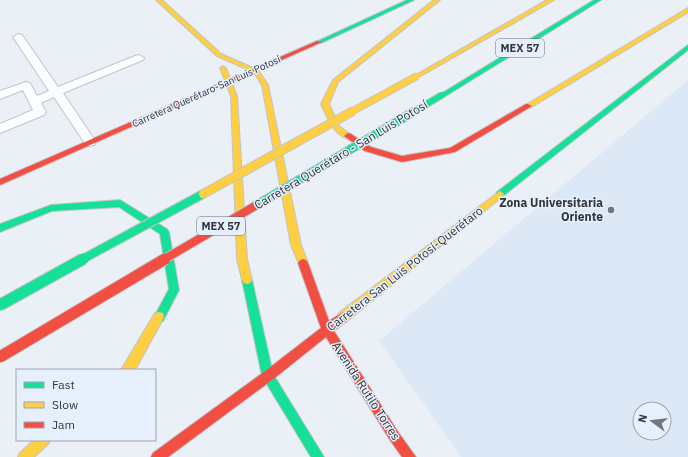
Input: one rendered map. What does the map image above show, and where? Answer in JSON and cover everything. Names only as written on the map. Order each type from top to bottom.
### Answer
[{"type":"main road","points":[[159,0],[218,56],[256,71]]},
{"type":"main road","name":"Carretera Querétaro-San Luis Potosí","points":[[0,182],[229,81],[256,71],[411,0]]},
{"type":"main road","points":[[437,0],[335,81],[325,104],[336,128],[368,149],[402,159],[452,150],[557,90],[688,10]]},
{"type":"main road","name":"MEX 57","points":[[0,305],[417,76],[551,0]]},
{"type":"main road","name":"Carretera Querétaro - San Luis Potosí","points":[[0,357],[442,95],[598,0]]},
{"type":"main road","name":"Carretera San Luis Potosí-Querétaro","points":[[157,457],[268,376],[688,47]]},
{"type":"main road","points":[[218,56],[234,96],[242,259],[268,376],[318,457]]},
{"type":"main road","name":"Avenida Rutilo Torres","points":[[256,71],[265,85],[296,245],[327,330],[394,436],[410,457]]},
{"type":"main road","points":[[0,228],[51,208],[120,203],[164,232],[174,290],[128,369]]},
{"type":"main road","points":[[24,457],[43,441]]},
{"type":"lane","points":[[18,37],[90,142]]},
{"type":"lane","points":[[34,100],[139,58]]},
{"type":"lane","points":[[0,95],[26,85],[40,112],[0,129]]},
{"type":"shaded area","name":"Zona Universitaria Oriente","points":[[688,80],[688,457],[461,457],[379,341]]},
{"type":"traffic: fast","points":[[319,42],[411,0]]},
{"type":"traffic: fast","points":[[442,95],[598,0]]},
{"type":"traffic: fast","points":[[500,194],[688,47]]},
{"type":"traffic: fast","points":[[255,206],[442,95]]},
{"type":"traffic: fast","points":[[0,305],[203,194]]},
{"type":"traffic: fast","points":[[0,228],[51,208],[120,203],[164,232],[174,290],[159,317]]},
{"type":"traffic: fast","points":[[247,280],[268,376],[318,457]]},
{"type":"traffic: slow","points":[[159,0],[219,55],[256,71],[265,85],[296,245],[303,263]]},
{"type":"traffic: slow","points":[[348,136],[336,128],[325,104],[335,81],[437,0]]},
{"type":"traffic: slow","points":[[417,76],[551,0]]},
{"type":"traffic: slow","points":[[528,106],[688,10]]},
{"type":"traffic: slow","points":[[223,68],[234,96],[242,259],[247,280]]},
{"type":"traffic: slow","points":[[203,194],[417,76]]},
{"type":"traffic: slow","points":[[343,317],[500,194]]},
{"type":"traffic: slow","points":[[128,369],[159,317]]},
{"type":"traffic: slow","points":[[24,457],[43,441]]},
{"type":"traffic: jam","points":[[0,182],[319,42]]},
{"type":"traffic: jam","points":[[348,136],[368,149],[402,159],[452,150],[528,106]]},
{"type":"traffic: jam","points":[[0,357],[255,206]]},
{"type":"traffic: jam","points":[[303,263],[327,330],[394,436],[410,457]]},
{"type":"traffic: jam","points":[[157,457],[268,376],[343,317]]},
{"type":"place","name":"Zona Universitaria Oriente","points":[[611,210]]}]
